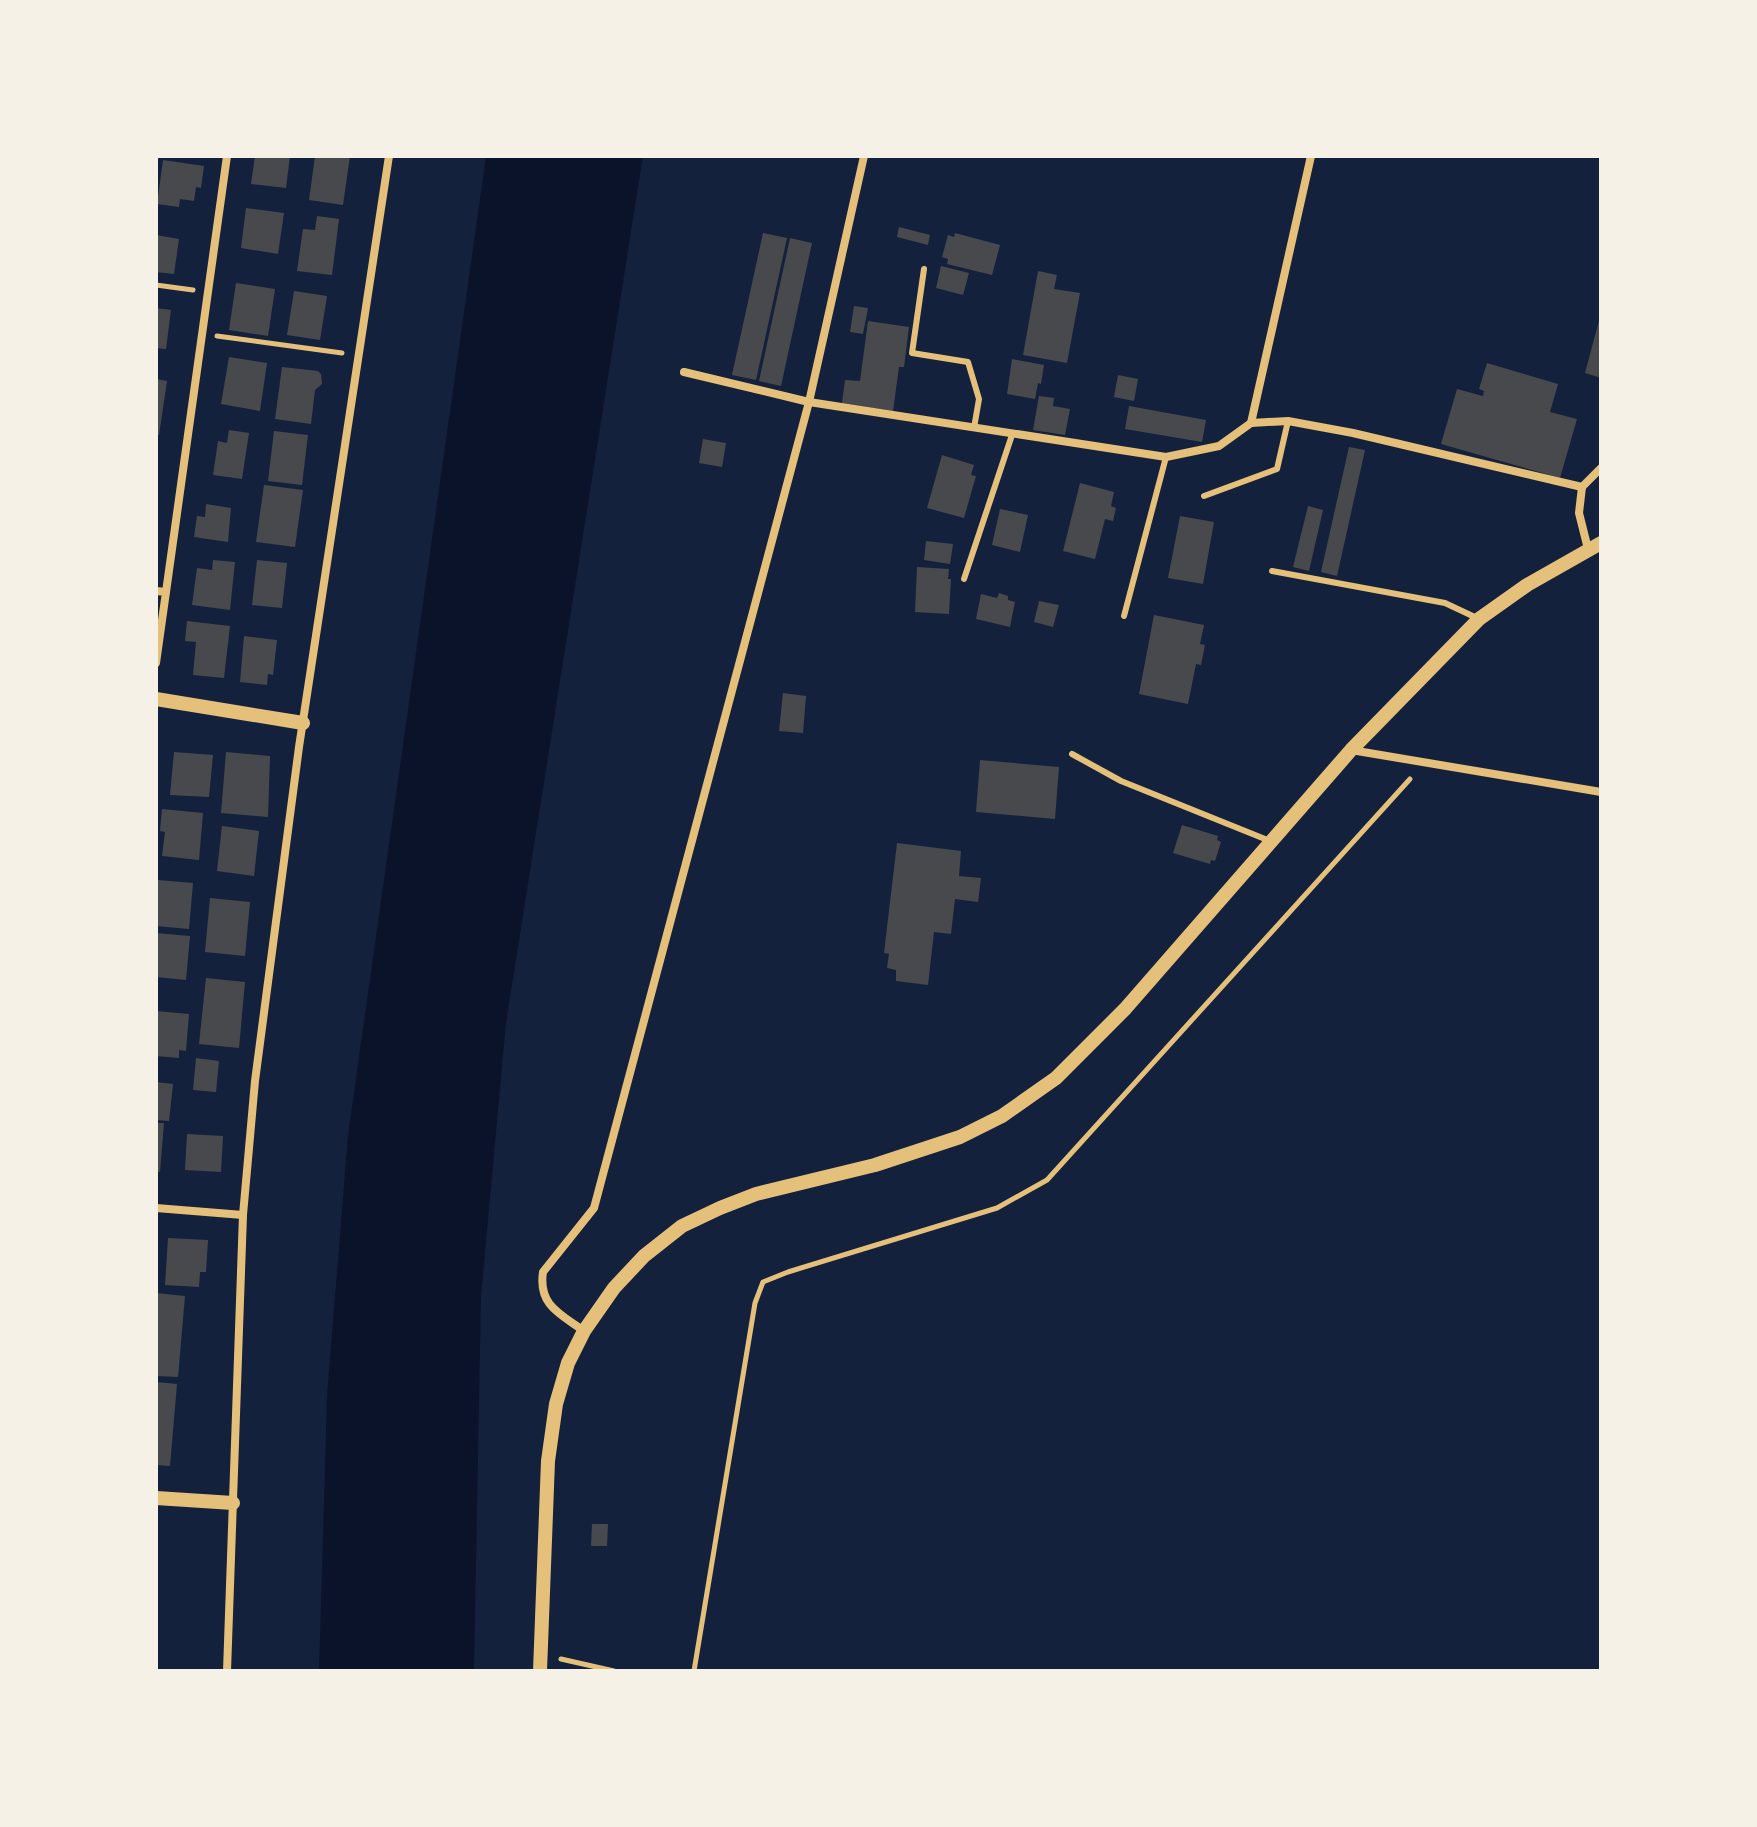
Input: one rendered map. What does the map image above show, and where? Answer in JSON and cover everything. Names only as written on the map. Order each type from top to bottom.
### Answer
[{"type":"street","points":[[156,663],[161,591],[209,292],[227,156]]},
{"type":"street","points":[[227,1671],[243,1215],[255,1081],[303,723],[389,156]]},
{"type":"street","points":[[584,1331],[545,1300],[541,1285],[543,1272],[594,1208],[809,402],[864,156]]},
{"type":"street","points":[[1251,423],[1311,156]]},
{"type":"street","points":[[684,372],[809,402],[1166,457],[1219,446],[1251,423],[1288,421],[1353,433],[1582,487]]},
{"type":"street","points":[[540,1671],[548,1461],[556,1404],[568,1363],[584,1331],[614,1288],[644,1256],[682,1226],[756,1194],[875,1165],[960,1137],[1002,1116],[1056,1078],[1125,1009],[1351,750],[1479,619],[1527,585],[1594,546],[1579,513],[1582,487],[1601,468]]},
{"type":"street","points":[[156,699],[303,723]]},
{"type":"street","points":[[1351,750],[1601,792]]},
{"type":"street","points":[[156,1208],[243,1215]]},
{"type":"street","points":[[156,1498],[233,1503]]},
{"type":"lane","points":[[924,269],[912,353],[968,362],[979,399],[974,428]]},
{"type":"lane","points":[[1204,496],[1277,469],[1288,421]]},
{"type":"lane","points":[[964,579],[1012,435]]},
{"type":"lane","points":[[1124,616],[1166,457]]},
{"type":"lane","points":[[1272,571],[1445,603],[1479,619]]},
{"type":"lane","points":[[1072,754],[1121,781],[1270,841]]},
{"type":"path","points":[[156,285],[209,292]]},
{"type":"path","points":[[202,334],[359,356]]},
{"type":"path","points":[[694,1671],[755,1303],[763,1282],[997,1208],[1047,1180],[1424,762]]},
{"type":"path","points":[[541,1654],[614,1671]]},
{"type":"water","points":[[486,156],[643,156],[506,1023],[481,1297],[474,1671],[319,1671],[327,1396],[348,1135]]},
{"type":"building","points":[[255,156],[290,156],[286,188],[251,184]]},
{"type":"building","points":[[315,156],[350,156],[343,205],[309,200]]},
{"type":"building","points":[[163,160],[204,166],[201,188],[196,187],[194,201],[180,199],[179,207],[157,204]]},
{"type":"building","points":[[246,208],[284,213],[278,254],[241,248]]},
{"type":"building","points":[[317,216],[339,219],[332,275],[297,271],[303,229],[315,230]]},
{"type":"building","points":[[899,227],[930,235],[928,245],[897,237]]},
{"type":"building","points":[[763,233],[787,238],[756,380],[732,375]]},
{"type":"building","points":[[955,233],[1000,245],[992,275],[947,264],[948,259],[942,257],[948,235],[954,237]]},
{"type":"building","points":[[156,235],[179,239],[174,274],[156,272]]},
{"type":"building","points":[[790,238],[812,243],[781,386],[759,381]]},
{"type":"building","points":[[941,266],[969,273],[963,295],[936,288]]},
{"type":"building","points":[[1038,271],[1057,275],[1054,289],[1080,293],[1067,363],[1023,355]]},
{"type":"building","points":[[236,283],[275,289],[268,336],[229,330]]},
{"type":"building","points":[[294,291],[327,296],[320,340],[287,335]]},
{"type":"building","points":[[854,306],[868,308],[863,334],[850,332]]},
{"type":"building","points":[[156,308],[171,310],[166,349],[156,348]]},
{"type":"building","points":[[1601,317],[1601,378],[1585,373]]},
{"type":"building","points":[[868,321],[909,327],[904,367],[899,367],[893,411],[842,403],[845,380],[860,381]]},
{"type":"building","points":[[229,357],[267,363],[260,411],[221,404]]},
{"type":"building","points":[[1012,359],[1044,365],[1035,399],[1007,394]]},
{"type":"building","points":[[1487,363],[1558,384],[1550,412],[1577,419],[1560,478],[1441,444],[1457,389],[1483,396],[1484,391],[1479,389]]},
{"type":"building","points":[[282,367],[318,371],[321,374],[322,384],[315,390],[311,424],[275,419]]},
{"type":"building","points":[[1118,375],[1138,379],[1134,401],[1114,397]]},
{"type":"building","points":[[156,379],[167,381],[159,435],[156,434]]},
{"type":"building","points":[[1039,396],[1054,398],[1053,406],[1070,409],[1065,435],[1033,430]]},
{"type":"building","points":[[1129,406],[1206,420],[1202,442],[1125,429]]},
{"type":"building","points":[[229,430],[249,433],[242,479],[213,475],[218,441],[227,443]]},
{"type":"building","points":[[274,431],[308,435],[302,485],[268,481]]},
{"type":"building","points":[[703,439],[726,443],[722,467],[699,463]]},
{"type":"building","points":[[1349,447],[1365,450],[1337,576],[1321,572]]},
{"type":"building","points":[[942,455],[974,465],[971,475],[976,476],[964,518],[927,508]]},
{"type":"building","points":[[1080,483],[1114,492],[1111,506],[1116,508],[1113,521],[1105,519],[1095,559],[1063,551]]},
{"type":"building","points":[[264,485],[303,490],[295,547],[256,542]]},
{"type":"building","points":[[206,504],[231,508],[228,542],[194,537],[197,516],[205,517]]},
{"type":"building","points":[[1308,506],[1323,510],[1309,571],[1293,567]]},
{"type":"building","points":[[1000,509],[1028,515],[1020,552],[992,545]]},
{"type":"building","points":[[1180,516],[1214,522],[1203,584],[1168,578]]},
{"type":"building","points":[[926,541],[953,544],[950,564],[924,560]]},
{"type":"building","points":[[213,560],[235,562],[230,610],[192,605],[197,568],[212,570]]},
{"type":"building","points":[[257,560],[287,563],[282,608],[252,605]]},
{"type":"building","points":[[917,567],[949,569],[949,614],[915,612]]},
{"type":"building","points":[[999,593],[1015,602],[1010,627],[976,619],[981,594],[997,598]]},
{"type":"building","points":[[1039,601],[1059,605],[1053,627],[1034,622]]},
{"type":"building","points":[[1154,615],[1204,625],[1200,644],[1205,645],[1201,665],[1196,664],[1188,704],[1139,694]]},
{"type":"building","points":[[187,621],[230,626],[224,678],[193,675],[196,642],[185,641]]},
{"type":"building","points":[[244,636],[277,640],[273,675],[268,674],[267,685],[240,682]]},
{"type":"building","points":[[783,693],[806,696],[803,733],[779,731]]},
{"type":"building","points":[[174,752],[213,755],[209,797],[170,795]]},
{"type":"building","points":[[226,752],[270,756],[268,817],[221,813]]},
{"type":"building","points":[[980,760],[1059,767],[1055,819],[976,812]]},
{"type":"building","points":[[162,809],[203,813],[199,860],[162,856],[165,832],[160,831]]},
{"type":"building","points":[[1182,825],[1218,836],[1217,840],[1221,842],[1215,861],[1211,860],[1210,864],[1173,853]]},
{"type":"building","points":[[222,826],[259,831],[254,876],[217,871]]},
{"type":"building","points":[[897,843],[961,851],[959,876],[981,878],[978,902],[955,899],[951,934],[934,932],[928,985],[896,981],[896,970],[887,968],[889,954],[884,953]]},
{"type":"building","points":[[158,880],[193,883],[189,929],[156,926]]},
{"type":"building","points":[[210,898],[250,902],[245,956],[205,952]]},
{"type":"building","points":[[156,933],[190,936],[186,980],[156,977]]},
{"type":"building","points":[[206,978],[245,982],[239,1048],[199,1044]]},
{"type":"building","points":[[156,1011],[189,1014],[186,1051],[179,1050],[179,1058],[156,1056]]},
{"type":"building","points":[[196,1058],[219,1061],[216,1092],[193,1090]]},
{"type":"building","points":[[156,1082],[173,1084],[169,1121],[156,1120]]},
{"type":"building","points":[[156,1123],[164,1123],[160,1172],[156,1171]]},
{"type":"building","points":[[187,1134],[223,1136],[221,1172],[185,1170]]},
{"type":"building","points":[[168,1238],[208,1240],[206,1272],[200,1272],[199,1287],[165,1285]]},
{"type":"building","points":[[156,1293],[185,1296],[178,1377],[156,1376]]},
{"type":"building","points":[[156,1382],[177,1384],[170,1466],[156,1465]]},
{"type":"building","points":[[592,1524],[608,1524],[607,1546],[591,1546]]}]
